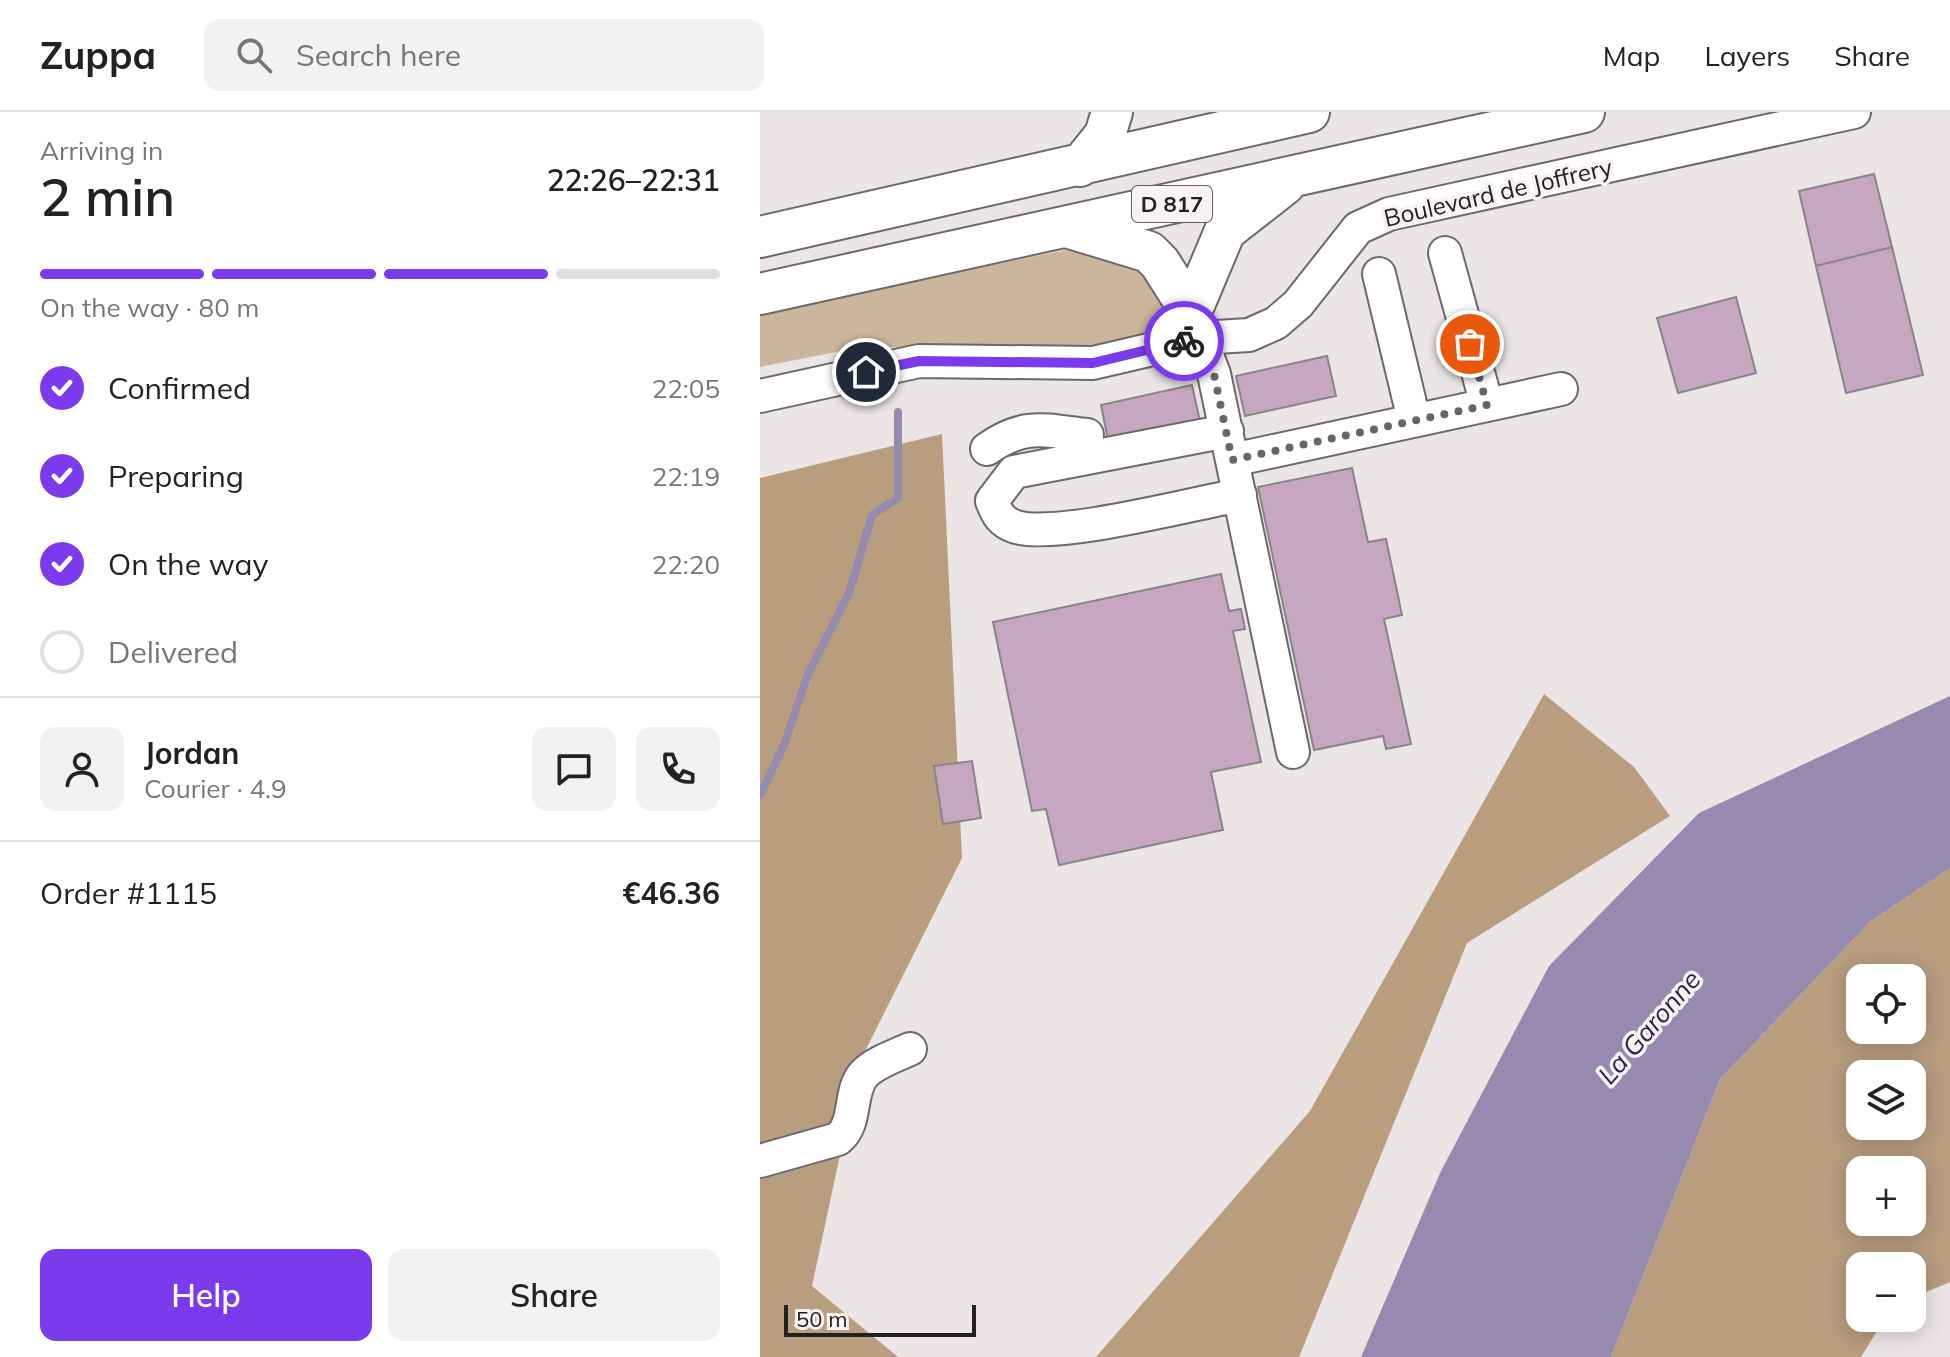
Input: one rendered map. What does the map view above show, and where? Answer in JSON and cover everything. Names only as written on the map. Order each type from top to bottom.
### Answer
[{"type":"main road","points":[[1080,166],[1105,135],[1112,112]]},
{"type":"main road","name":"D 817","points":[[760,294],[1584,112]]},
{"type":"main road","name":"D 817","points":[[760,237],[1080,166],[1284,114]]},
{"type":"main road","points":[[1195,325],[1225,231],[1295,177]]},
{"type":"main road","points":[[1065,227],[1149,252],[1160,263],[1195,325]]},
{"type":"street","name":"Boulevard de Joffrery","points":[[760,396],[919,361],[1093,363],[1195,325],[1249,335],[1276,323],[1298,304],[1358,228],[1389,214],[1854,112]]},
{"type":"street","points":[[1445,253],[1487,405]]},
{"type":"street","points":[[1379,274],[1414,420]]},
{"type":"street","points":[[1195,325],[1214,374],[1293,752]]},
{"type":"street","points":[[1240,495],[1047,531],[1015,526],[999,518],[992,501],[1014,472],[1054,464],[1230,446],[1414,420],[1561,389]]},
{"type":"street","points":[[1046,431],[1054,464]]},
{"type":"street","points":[[987,449],[1009,433],[1046,431],[1087,435]]},
{"type":"street","points":[[760,1161],[843,1135],[848,1127],[859,1081],[866,1072],[910,1049]]},
{"type":"shaded area","points":[[1097,249],[1136,263],[1166,302],[1155,327],[1144,337],[1095,348],[957,350],[867,346],[760,367],[760,312],[1066,250]]},
{"type":"shaded area","points":[[942,434],[962,858],[860,1061],[812,1286],[898,1357],[760,1357],[760,478]]},
{"type":"shaded area","points":[[1544,694],[1634,767],[1670,816],[1467,943],[1299,1357],[1096,1357],[1310,1111]]},
{"type":"shaded area","points":[[1950,868],[1950,1282],[1926,1292],[1926,1252],[1846,1252],[1846,1332],[1876,1332],[1861,1357],[1611,1357],[1720,1079],[1871,921]]},
{"type":"water","name":"La Garonne","points":[[1950,696],[1950,868],[1871,921],[1720,1079],[1611,1357],[1361,1357],[1441,1171],[1549,966],[1699,813]]},
{"type":"building","points":[[1874,174],[1892,247],[1816,266],[1799,191]]},
{"type":"building","points":[[1892,247],[1923,375],[1846,393],[1816,266]]},
{"type":"building","points":[[1736,297],[1756,373],[1678,393],[1657,318]]},
{"type":"building","points":[[1327,356],[1336,396],[1245,416],[1236,376]]},
{"type":"building","points":[[1192,385],[1201,426],[1109,445],[1101,405]]},
{"type":"building","points":[[1352,468],[1368,542],[1386,539],[1402,615],[1384,619],[1411,744],[1386,749],[1383,736],[1314,750],[1258,487]]},
{"type":"building","points":[[1221,574],[1229,611],[1241,609],[1245,629],[1233,631],[1261,762],[1211,772],[1223,830],[1059,865],[1046,809],[1032,811],[993,622]]},
{"type":"building","points":[[972,761],[981,818],[943,824],[934,766]]},
{"type":"waterway","points":[[760,795],[784,745],[808,674],[849,593],[872,515],[898,498],[898,412]]},
{"type":"way so far","points":[[1184,341],[1200,338],[1214,374],[1232,460],[1487,405],[1470,344]]},
{"type":"route","points":[[866,372],[919,361],[1093,363],[1184,341]]}]
